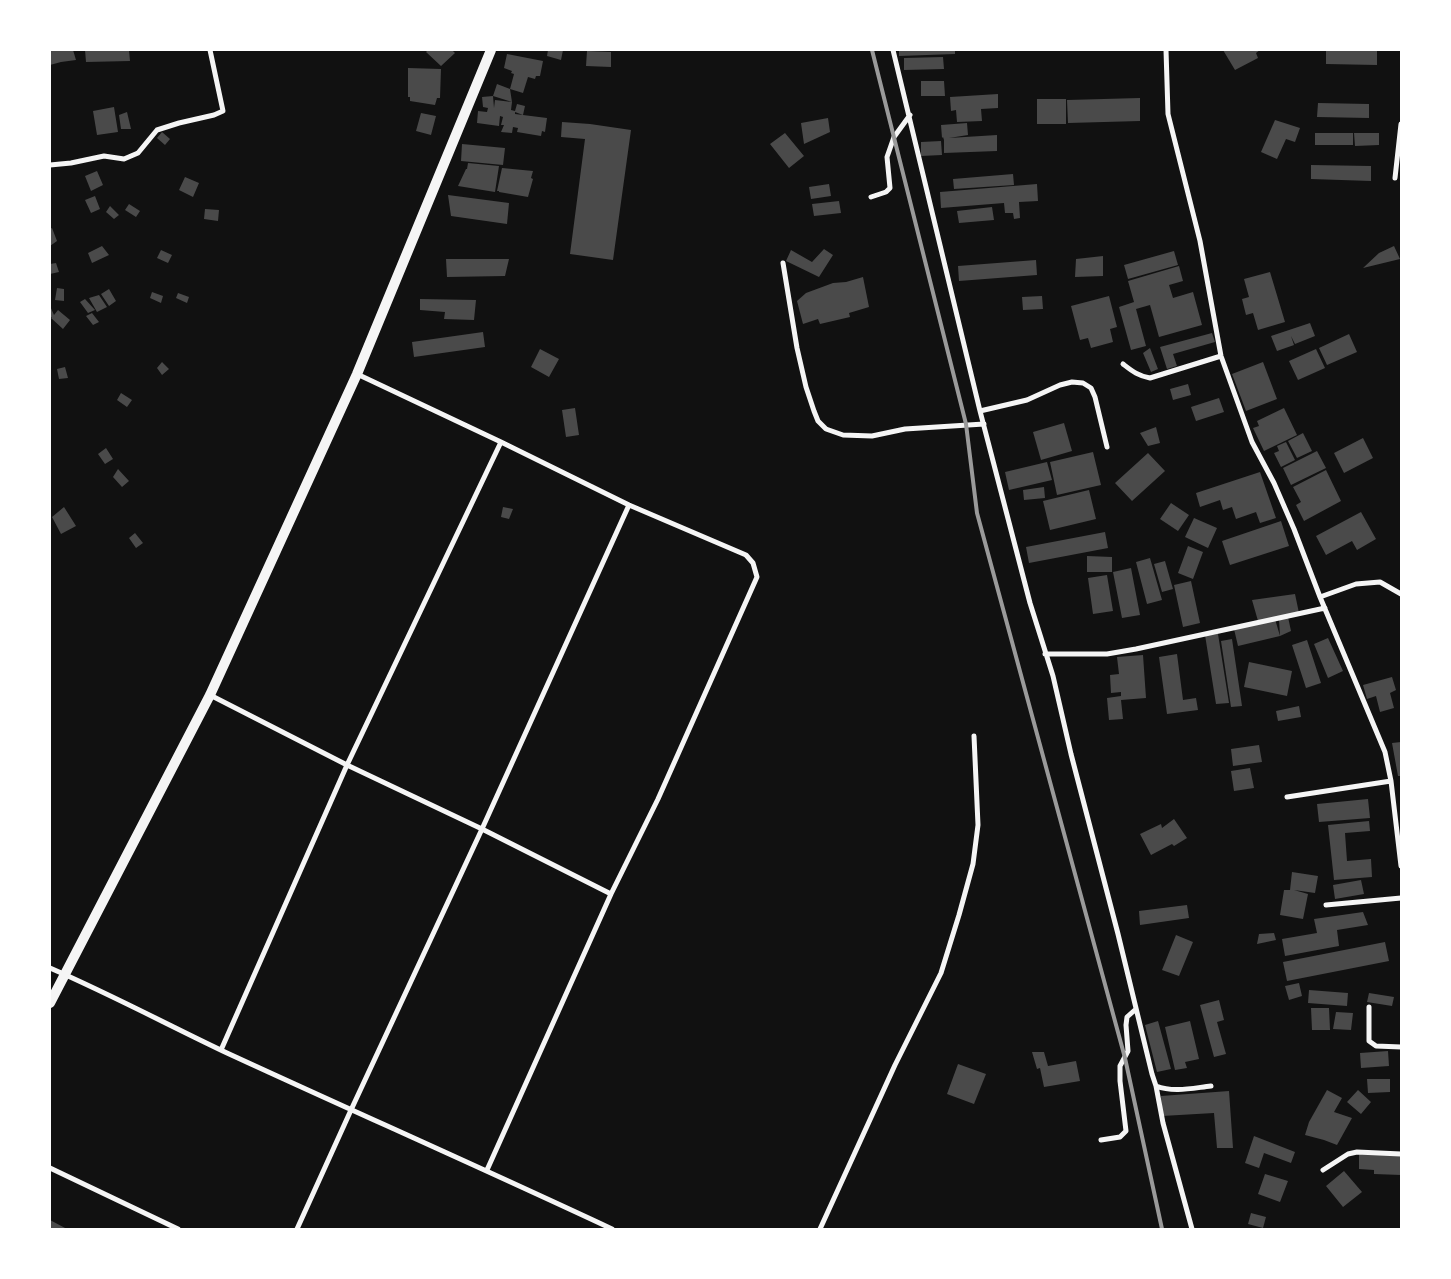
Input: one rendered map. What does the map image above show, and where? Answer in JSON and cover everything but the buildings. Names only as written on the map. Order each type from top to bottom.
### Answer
[{"type":"main road","points":[[50,1003],[210,695],[357,374],[491,50]]},
{"type":"street","points":[[50,165],[104,156],[124,159],[138,153],[156,130],[223,111],[210,50]]},
{"type":"street","points":[[893,50],[980,411],[1030,603],[1053,676],[1071,754],[1156,1086],[1163,1123],[1192,1229]]},
{"type":"street","points":[[1166,50],[1168,114],[1200,241],[1221,356],[1252,442],[1274,483],[1294,528],[1320,597],[1385,752],[1391,781],[1401,866]]},
{"type":"street","points":[[871,197],[886,192],[890,188],[887,157],[894,137],[910,115]]},
{"type":"street","points":[[1395,178],[1401,124]]},
{"type":"street","points":[[783,263],[798,354],[806,387],[818,420],[826,429],[843,435],[872,436],[905,429],[984,424]]},
{"type":"street","points":[[1124,364],[1134,373],[1150,378],[1221,356]]},
{"type":"street","points":[[357,374],[629,505],[746,555],[753,563],[757,577],[658,799],[612,894],[487,1170]]},
{"type":"street","points":[[980,411],[1027,400],[1060,385],[1072,382],[1083,383],[1091,388],[1095,397],[1107,447]]},
{"type":"street","points":[[221,1050],[347,766],[501,442]]},
{"type":"street","points":[[297,1229],[629,505]]},
{"type":"street","points":[[1320,597],[1356,584],[1380,582],[1401,594]]},
{"type":"street","points":[[1046,654],[1106,654],[1136,650],[1325,608]]},
{"type":"street","points":[[210,695],[347,766],[482,829],[612,894]]},
{"type":"street","points":[[820,1229],[895,1065],[941,974],[959,915],[974,854],[978,825],[974,736]]},
{"type":"street","points":[[1287,797],[1391,781]]},
{"type":"street","points":[[1326,905],[1401,898]]},
{"type":"street","points":[[50,968],[221,1050],[487,1170],[612,1229]]},
{"type":"street","points":[[1369,1006],[1369,1041],[1376,1046],[1401,1047]]},
{"type":"street","points":[[1101,1140],[1120,1137],[1126,1131],[1120,1066],[1128,1051],[1126,1025],[1128,1017],[1136,1010]]},
{"type":"street","points":[[1156,1086],[1180,1090],[1211,1086]]},
{"type":"street","points":[[1323,1170],[1348,1154],[1357,1152],[1401,1154]]},
{"type":"street","points":[[50,1168],[178,1229]]},
{"type":"railway","points":[[872,50],[966,424],[977,513],[1125,1058],[1162,1229]]}]
